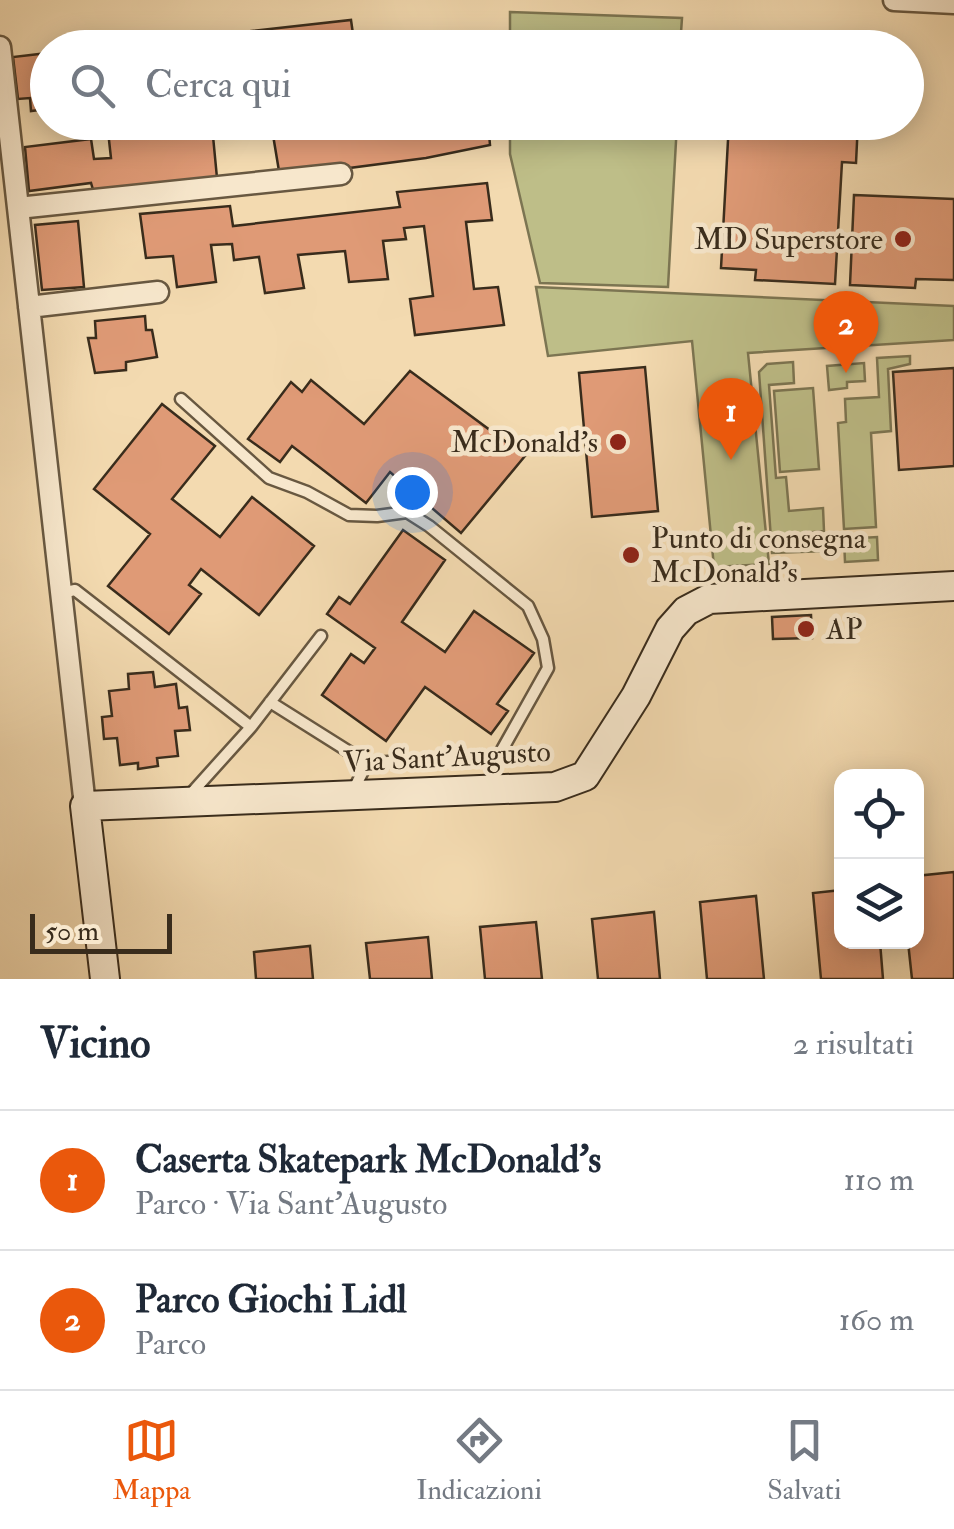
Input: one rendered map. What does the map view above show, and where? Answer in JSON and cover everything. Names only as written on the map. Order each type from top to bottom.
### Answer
[{"type":"main road","name":"Via Sant'Augusto","points":[[86,806],[554,787],[585,776],[636,696],[670,629],[686,611],[709,599],[954,586]]},
{"type":"main road","points":[[86,806],[105,979]]},
{"type":"street","points":[[894,0],[954,3]]},
{"type":"street","points":[[0,47],[86,806]]},
{"type":"street","points":[[18,208],[341,174]]},
{"type":"street","points":[[29,307],[158,292]]},
{"type":"lane","points":[[181,398],[270,478],[348,514],[378,516],[407,512],[528,606],[543,639],[548,668],[498,757],[368,762],[270,702]]},
{"type":"lane","points":[[62,592],[75,590],[251,727]]},
{"type":"lane","points":[[182,802],[251,727],[321,636]]},
{"type":"lane","points":[[351,796],[368,762]]},
{"type":"green space","points":[[510,12],[682,18],[681,30],[510,30]]},
{"type":"green space","points":[[510,140],[676,140],[668,287],[540,283]]},
{"type":"green space","points":[[536,287],[954,306],[954,340],[748,353],[769,564],[714,567],[692,341],[548,356]]},
{"type":"green space","points":[[910,356],[910,364],[888,369],[891,431],[871,433],[876,527],[844,529],[838,423],[846,422],[845,399],[879,397],[877,358]]},
{"type":"green space","points":[[793,362],[794,383],[769,385],[776,478],[786,477],[789,511],[823,508],[824,531],[793,534],[794,541],[826,539],[827,551],[772,553],[759,372],[767,364]]},
{"type":"green space","points":[[864,363],[865,381],[847,382],[847,388],[829,390],[827,366]]},
{"type":"green space","points":[[813,388],[819,469],[780,472],[774,391]]},
{"type":"green space","points":[[877,537],[878,560],[845,562],[844,539]]},
{"type":"building","points":[[351,20],[352,30],[261,30]]},
{"type":"building","points":[[30,55],[30,98],[18,99],[13,57]]},
{"type":"building","points":[[91,140],[94,159],[111,158],[109,140],[213,140],[217,178],[94,193],[91,183],[29,191],[25,147]]},
{"type":"building","points":[[274,140],[490,140],[490,145],[426,158],[280,177]]},
{"type":"building","points":[[728,140],[857,140],[856,163],[842,162],[835,284],[755,280],[756,270],[721,268]]},
{"type":"building","points":[[487,183],[492,220],[466,222],[474,289],[498,287],[504,325],[415,335],[410,299],[433,296],[424,226],[404,228],[406,239],[383,241],[388,279],[349,282],[345,251],[298,255],[304,288],[265,293],[259,257],[234,260],[232,244],[211,245],[216,282],[177,287],[173,256],[146,258],[140,214],[230,206],[233,226],[400,207],[397,192]]},
{"type":"building","name":"MD Superstore","points":[[854,195],[954,199],[954,280],[916,279],[915,288],[850,285]]},
{"type":"building","points":[[78,221],[84,287],[42,290],[35,225]]},
{"type":"building","points":[[145,316],[157,357],[126,362],[126,370],[95,373],[88,338],[96,338],[95,321]]},
{"type":"building","name":"McDonald's","points":[[645,367],[658,511],[592,517],[579,373]]},
{"type":"building","points":[[954,368],[954,466],[899,470],[893,372]]},
{"type":"building","points":[[410,371],[525,456],[461,533],[390,472],[366,503],[292,446],[280,462],[248,439],[291,382],[302,392],[311,380],[364,424]]},
{"type":"building","points":[[162,404],[215,446],[172,499],[220,537],[252,497],[314,546],[259,615],[201,569],[189,585],[201,594],[169,634],[108,586],[150,534],[94,489]]},
{"type":"building","points":[[403,530],[445,560],[402,622],[445,652],[474,611],[534,653],[497,704],[508,711],[491,734],[425,687],[386,741],[322,695],[351,654],[364,663],[375,648],[327,614],[339,597],[350,604]]},
{"type":"building","points":[[811,615],[812,638],[773,639],[772,617]]},
{"type":"building","points":[[153,672],[155,687],[176,684],[179,708],[187,707],[190,730],[175,731],[178,756],[157,758],[158,766],[138,769],[138,763],[120,765],[117,738],[104,739],[102,717],[112,716],[109,691],[129,689],[128,674]]},
{"type":"building","points":[[954,872],[954,979],[912,979],[909,949],[924,949],[924,875]]},
{"type":"building","points":[[834,891],[834,949],[881,949],[883,979],[821,979],[813,893]]},
{"type":"building","points":[[756,896],[764,979],[707,979],[700,902]]},
{"type":"building","points":[[654,912],[660,979],[598,979],[592,919]]},
{"type":"building","points":[[536,922],[542,979],[485,979],[480,927]]},
{"type":"building","points":[[428,937],[432,979],[370,979],[366,943]]},
{"type":"building","points":[[310,946],[313,979],[256,979],[254,952]]},
{"type":"place","name":"MD Superstore","points":[[903,239]]},
{"type":"place","name":"Parco Giochi Lidl","points":[[846,373]]},
{"type":"place","name":"McDonald's","points":[[618,442]]},
{"type":"place","name":"Caserta Skatepark McDonald's","points":[[731,460]]},
{"type":"place","name":"Punto di consegna McDonald's","points":[[631,555]]},
{"type":"place","name":"AP","points":[[806,629]]}]
